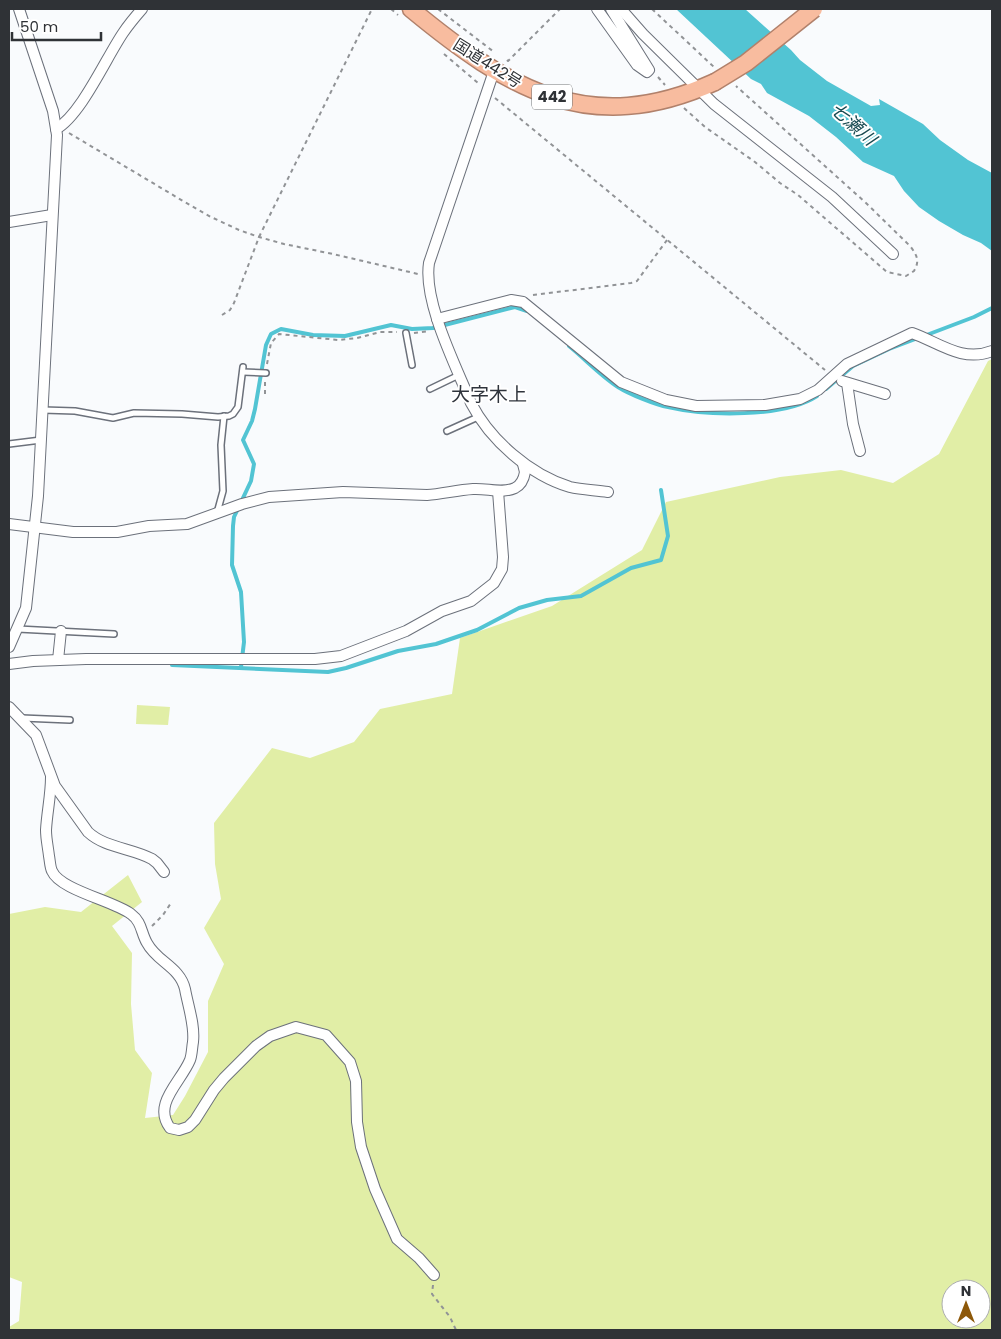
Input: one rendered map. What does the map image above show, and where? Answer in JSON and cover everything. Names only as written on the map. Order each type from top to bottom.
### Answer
[{"type":"highway","name":"国道442号","points":[[405,12],[499,65],[530,90],[583,105],[618,106],[650,103],[675,98],[698,90],[715,75],[746,63],[814,9]]},
{"type":"street","points":[[9,647],[26,608],[38,496],[58,127],[19,9]]},
{"type":"street","points":[[58,127],[82,102],[122,34],[142,9]]},
{"type":"street","points":[[597,9],[637,65],[646,72],[649,70],[648,68],[612,9]]},
{"type":"street","points":[[621,9],[698,90],[832,196],[893,254]]},
{"type":"street","points":[[499,65],[487,91],[429,263],[428,276],[432,304],[441,330],[478,416],[488,428],[523,464],[567,486],[608,492]]},
{"type":"street","points":[[9,222],[52,215]]},
{"type":"street","points":[[437,319],[512,300],[523,302],[621,382],[666,400],[696,406],[765,405],[800,399],[818,390],[847,364],[912,333],[934,344],[957,352],[977,355],[992,351]]},
{"type":"street","points":[[833,376],[847,384],[885,394]]},
{"type":"street","points":[[847,384],[860,451]]},
{"type":"street","points":[[9,524],[73,532],[117,532],[149,526],[187,524],[263,498],[312,493],[343,492],[427,495],[473,489],[508,490],[519,485],[525,474],[523,464]]},
{"type":"street","points":[[9,664],[58,660],[315,659],[341,656],[406,632],[442,611],[466,604],[494,584],[502,569],[503,557],[498,491]]},
{"type":"street","points":[[58,660],[61,631]]},
{"type":"street","points":[[9,707],[32,729],[40,741],[50,777],[51,790],[46,832],[52,872],[64,883],[130,913],[142,926],[144,937],[152,950],[180,975],[184,982],[193,1040],[190,1060],[168,1095],[164,1109],[164,1120],[170,1128],[179,1130],[188,1127],[224,1078],[256,1046],[270,1036],[296,1027],[326,1035],[350,1062],[356,1081],[357,1122],[361,1147],[375,1189],[398,1239],[434,1275]]},
{"type":"street","points":[[50,777],[93,837],[108,844],[145,855],[158,862],[164,872]]},
{"type":"lane","points":[[406,332],[412,365]]},
{"type":"lane","points":[[43,410],[75,411],[114,418],[134,413],[224,416],[233,414],[238,408],[243,370],[266,374]]},
{"type":"lane","points":[[430,389],[460,375]]},
{"type":"lane","points":[[217,514],[223,490],[221,445],[224,416]]},
{"type":"lane","points":[[448,430],[478,416]]},
{"type":"lane","points":[[9,444],[41,440]]},
{"type":"lane","points":[[18,630],[114,634]]},
{"type":"lane","points":[[21,718],[70,720]]},
{"type":"path","points":[[222,315],[230,310],[234,303],[259,237],[372,9]]},
{"type":"path","points":[[391,9],[405,12]]},
{"type":"path","points":[[438,9],[498,54]]},
{"type":"path","points":[[499,65],[508,60],[560,9]]},
{"type":"path","points":[[652,9],[715,75]]},
{"type":"path","points":[[442,53],[833,376]]},
{"type":"path","points":[[644,61],[670,90]]},
{"type":"path","points":[[680,103],[705,128],[755,162],[798,195],[887,272],[906,276],[910,274],[917,265],[916,253],[866,203],[734,84]]},
{"type":"path","points":[[58,127],[211,217],[259,237],[428,276]]},
{"type":"path","points":[[533,296],[631,283],[638,280],[668,240]]},
{"type":"path","points":[[264,394],[269,349],[274,339],[280,334],[338,340],[385,332],[441,330]]},
{"type":"path","points":[[144,937],[171,903]]},
{"type":"path","points":[[434,1275],[432,1294],[450,1317],[456,1330]]},
{"type":"green space","points":[[992,359],[992,1330],[9,1330],[9,1327],[19,1321],[22,1282],[9,1277],[9,914],[45,907],[81,912],[128,875],[142,902],[112,926],[132,953],[131,1004],[135,1050],[152,1073],[145,1118],[173,1115],[208,1052],[208,1001],[224,964],[204,928],[221,899],[215,864],[214,823],[272,748],[310,758],[354,742],[380,709],[452,694],[460,638],[552,606],[642,550],[666,502],[780,477],[841,470],[893,483],[939,454],[988,361]]},
{"type":"green space","points":[[137,705],[170,707],[168,725],[136,724]]},
{"type":"water","name":"七瀬川","points":[[676,9],[745,9],[800,60],[827,81],[871,106],[880,105],[879,99],[923,124],[940,140],[968,160],[992,173],[992,251],[981,243],[939,221],[919,207],[904,191],[894,176],[863,162],[836,137],[809,116],[767,93],[761,84],[751,79]]},
{"type":"waterway","points":[[241,667],[244,642],[241,592],[232,565],[233,526],[234,517],[251,481],[254,464],[243,440],[252,421],[266,345],[271,334],[281,329],[313,335],[345,336],[391,325],[412,329],[433,328],[515,307],[527,311]]},
{"type":"waterway","points":[[924,336],[992,308]]},
{"type":"waterway","points":[[826,389],[853,366],[918,338]]},
{"type":"waterway","points":[[569,346],[618,387],[643,399],[668,407],[703,412],[765,412],[802,403],[817,396]]},
{"type":"waterway","points":[[172,665],[328,672],[398,651],[436,644],[477,630],[519,608],[547,600],[581,596],[631,568],[661,560],[668,536],[661,490]]},
{"type":"district","name":"大字木上","points":[[489,394]]}]
